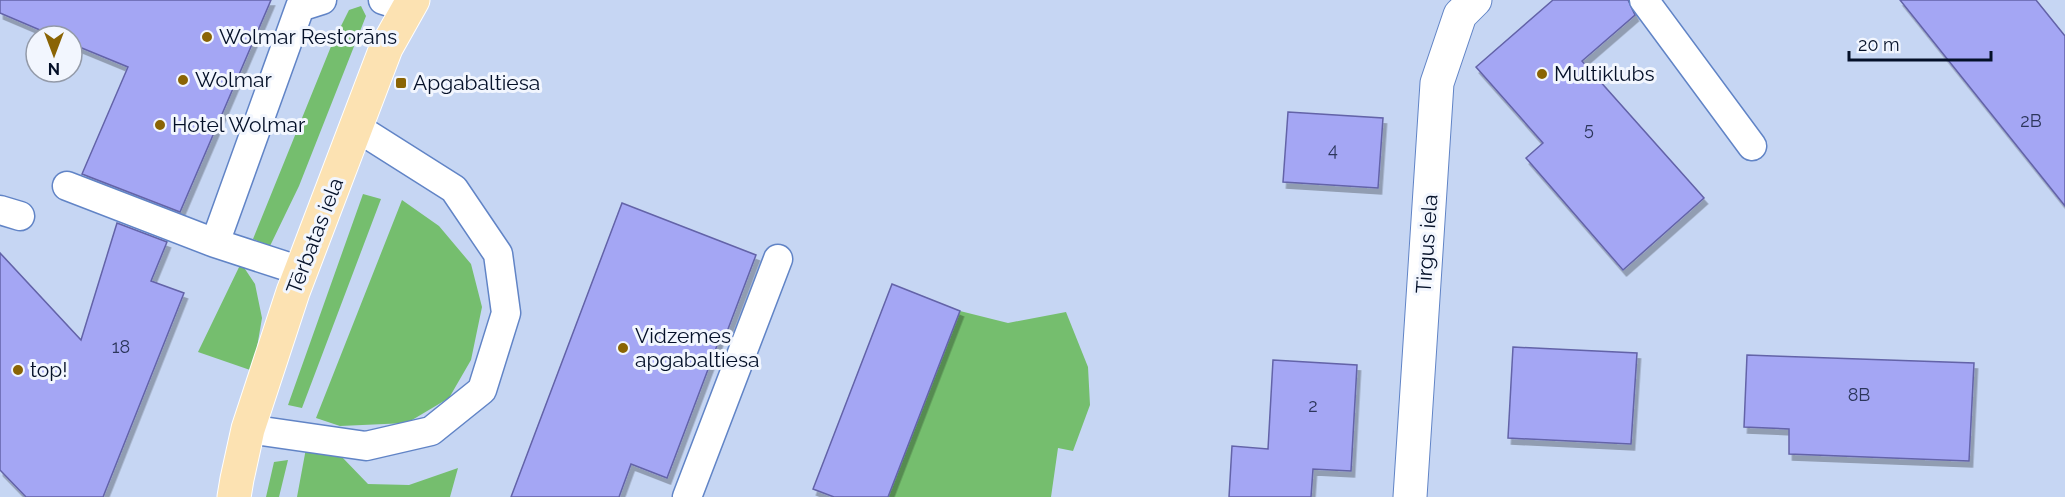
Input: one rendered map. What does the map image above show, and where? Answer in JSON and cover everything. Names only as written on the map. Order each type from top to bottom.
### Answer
[{"type":"main road","name":"Tērbatas iela","points":[[233,491],[248,429],[301,271],[401,3]]},
{"type":"street","name":"Tirgus iela","points":[[1410,497],[1437,83],[1460,15],[1475,0]]},
{"type":"lane","points":[[215,243],[300,7],[322,0]]},
{"type":"lane","points":[[1644,0],[1752,146]]},
{"type":"lane","points":[[248,429],[366,446],[431,431],[482,390],[506,313],[498,254],[454,189],[356,127]]},
{"type":"lane","points":[[67,186],[215,243],[301,271]]},
{"type":"lane","points":[[687,497],[778,259]]},
{"type":"green space","points":[[361,6],[366,16],[299,186],[270,246],[253,239],[332,44],[349,10]]},
{"type":"green space","points":[[363,194],[381,199],[302,408],[288,405]]},
{"type":"green space","points":[[402,200],[439,226],[471,264],[482,307],[471,360],[449,398],[407,423],[340,426],[316,418]]},
{"type":"green space","points":[[241,263],[255,284],[262,318],[253,371],[198,352]]},
{"type":"green space","points":[[960,311],[1008,323],[1066,312],[1088,367],[1090,405],[1073,451],[1058,448],[1051,497],[888,497]]},
{"type":"green space","points":[[307,443],[341,456],[368,484],[409,485],[458,468],[450,497],[297,497]]},
{"type":"green space","points":[[288,460],[279,497],[266,497],[274,462]]},
{"type":"building","name":"Hotel Wolmar","points":[[0,0],[271,0],[180,212],[82,174],[128,67],[84,49],[84,24],[26,24],[0,13]]},
{"type":"building","points":[[1553,0],[1628,0],[1635,15],[1582,61],[1704,198],[1623,270],[1526,158],[1543,143],[1476,67]]},
{"type":"building","points":[[1900,0],[2036,0],[2065,36],[2065,206]]},
{"type":"building","points":[[1288,112],[1383,118],[1378,188],[1283,182]]},
{"type":"building","name":"Vidzemes apgabaltiesa","points":[[622,203],[756,255],[725,337],[721,335],[667,478],[631,464],[619,497],[511,497]]},
{"type":"building","points":[[117,223],[167,242],[151,281],[184,293],[103,497],[26,497],[0,470],[0,253],[81,340]]},
{"type":"building","points":[[892,284],[960,311],[888,497],[834,497],[813,489]]},
{"type":"building","points":[[1513,347],[1637,353],[1631,444],[1508,438]]},
{"type":"building","points":[[1747,355],[1974,363],[1969,461],[1789,454],[1789,429],[1744,427]]},
{"type":"building","points":[[1273,360],[1357,365],[1351,471],[1313,469],[1311,497],[1229,497],[1232,446],[1268,449]]},
{"type":"place","name":"Wolmar Restorāns","points":[[207,37]]},
{"type":"place","name":"Multiklubs","points":[[1542,74]]},
{"type":"place","name":"Wolmar","points":[[183,80]]},
{"type":"place","name":"Apgabaltiesa","points":[[401,83]]},
{"type":"place","name":"Hotel Wolmar","points":[[160,125]]},
{"type":"place","name":"Vidzemes apgabaltiesa","points":[[623,348]]},
{"type":"place","name":"top!","points":[[18,370]]}]
